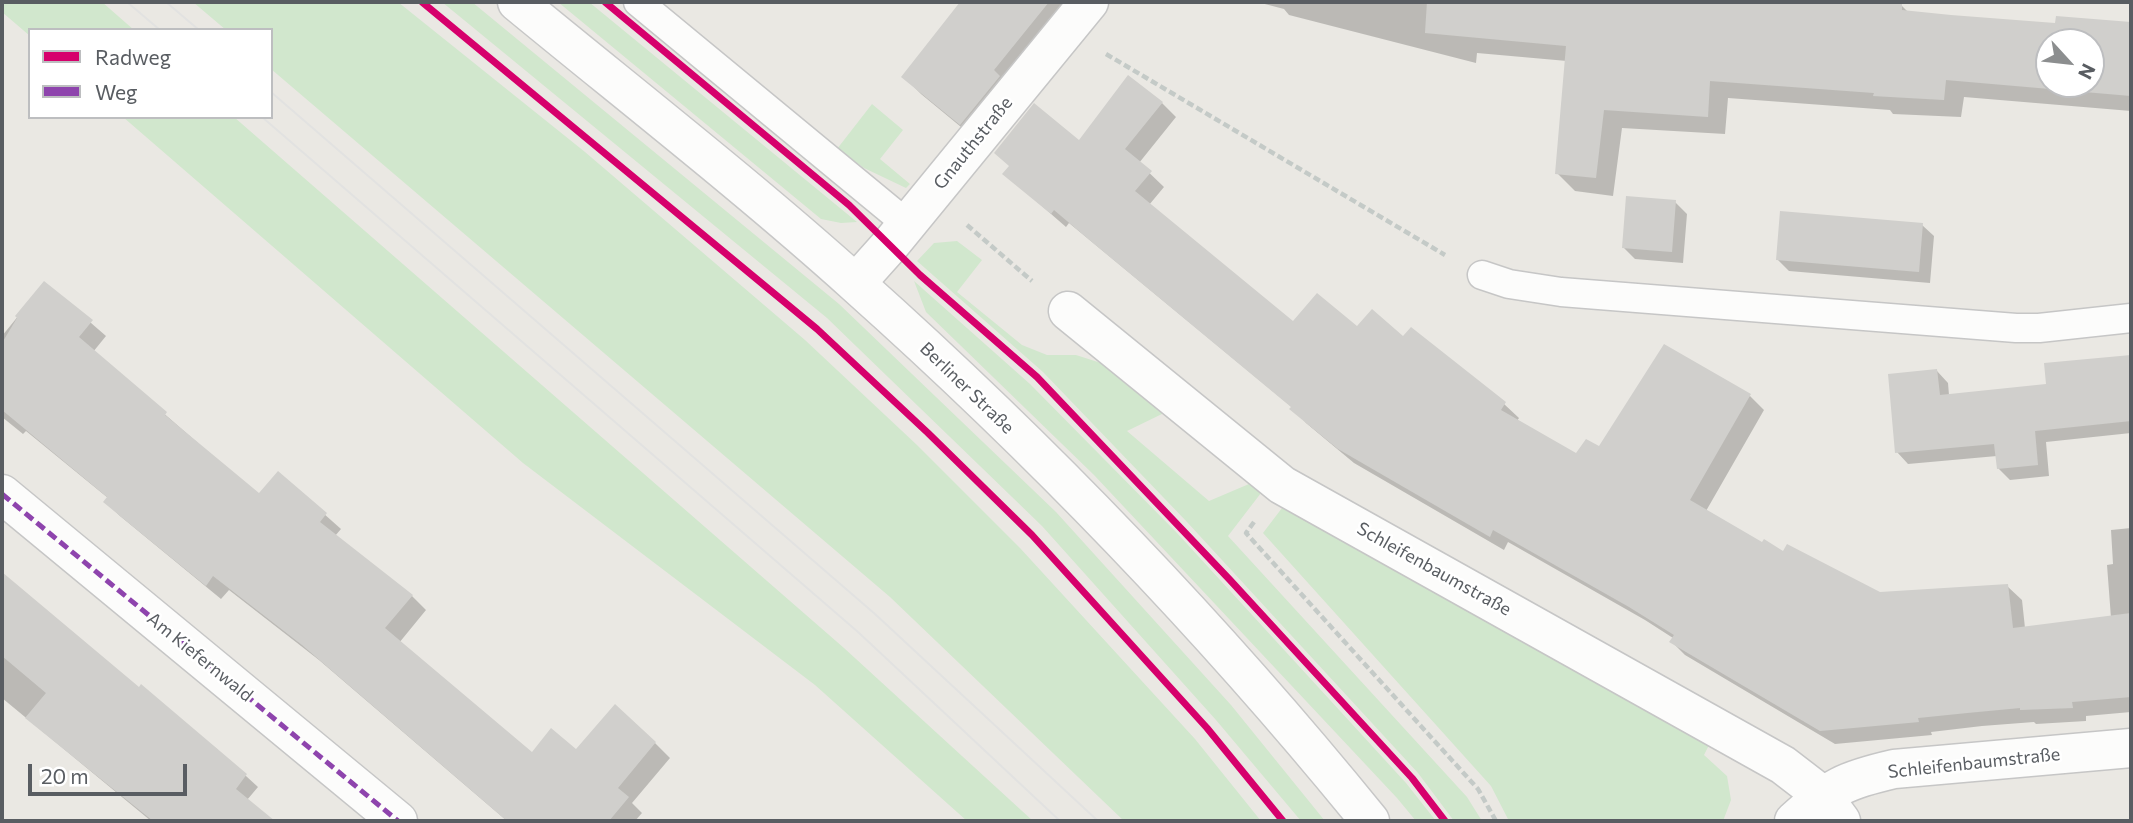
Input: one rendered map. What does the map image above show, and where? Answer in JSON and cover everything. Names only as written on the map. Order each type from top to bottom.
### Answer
[{"type":"street","name":"Berliner Straße","points":[[517,2],[856,284],[1049,466],[1138,558],[1288,724],[1370,821]]},
{"type":"street","name":"Gnauthstraße","points":[[856,284],[1078,16]]},
{"type":"street","name":"Schleifenbaumstraße","points":[[1068,311],[1282,485],[1783,765],[1832,808]]},
{"type":"street","name":"Am Kiefernwald","points":[[2,494],[398,821]]},
{"type":"street","name":"Schleifenbaumstraße","points":[[1794,821],[1832,808],[1856,778],[1895,769],[2131,748]]},
{"type":"lane","points":[[638,2],[907,225]]},
{"type":"lane","points":[[1482,275],[1509,284],[1562,292],[2016,328],[2131,318]]},
{"type":"path","points":[[1078,16],[1482,275]]},
{"type":"path","points":[[931,195],[1068,311]]},
{"type":"path","points":[[1282,485],[1246,533],[1478,789],[1496,821]]},
{"type":"green space","points":[[2,2],[102,2],[132,28],[28,28],[28,34],[2,12]]},
{"type":"green space","points":[[193,2],[398,2],[585,152],[805,340],[917,445],[1020,548],[1195,739],[1261,821],[1124,821],[890,597],[273,71],[273,28],[224,28]]},
{"type":"green space","points":[[442,2],[472,2],[839,304],[1056,512],[1231,705],[1325,821],[1301,821],[1216,720],[1042,526],[827,318]]},
{"type":"green space","points":[[558,2],[589,2],[857,222],[841,223],[821,219]]},
{"type":"green space","points":[[872,104],[903,130],[880,159],[910,184],[906,188],[864,168],[837,149]]},
{"type":"green space","points":[[125,119],[236,119],[844,648],[1033,821],[967,821],[815,685],[523,463]]},
{"type":"green space","points":[[957,241],[982,260],[957,292],[1022,345],[1047,355],[1076,355],[1104,364],[1164,413],[1127,431],[1209,501],[1249,484],[1261,493],[1228,536],[1467,797],[1482,821],[1454,821],[1418,773],[1187,522],[1043,372],[917,261],[934,243]]},
{"type":"green space","points":[[914,281],[1030,384],[1177,533],[1406,783],[1436,821],[1416,821],[1094,475],[926,312]]},
{"type":"green space","points":[[1282,508],[1710,743],[1704,755],[1727,776],[1731,800],[1723,821],[1509,821],[1491,786],[1263,533]]},
{"type":"building","points":[[960,2],[1049,2],[994,70],[1000,76],[960,125],[901,77]]},
{"type":"building","points":[[1427,2],[1902,2],[1902,10],[1951,15],[2055,23],[2056,16],[2131,22],[2131,96],[2105,94],[2105,28],[2035,28],[2035,88],[1946,80],[1944,100],[1710,81],[1708,117],[1604,110],[1596,178],[1555,174],[1566,46],[1425,33]]},
{"type":"building","points":[[1128,75],[1163,102],[1125,149],[1152,171],[1135,191],[1293,321],[1317,293],[1357,326],[1372,309],[1403,336],[1411,327],[1506,402],[1501,410],[1576,453],[1586,439],[1599,446],[1664,344],[1751,394],[1690,500],[1762,542],[1764,539],[1783,551],[1787,544],[1880,592],[2008,584],[2013,628],[2131,613],[2131,697],[2072,702],[2073,708],[2020,708],[1918,718],[1919,722],[1820,731],[1669,642],[1674,635],[1629,607],[1493,530],[1490,537],[1338,449],[1054,210],[1051,214],[1002,174],[1009,166],[994,153],[1034,103],[1079,140]]},
{"type":"building","points":[[1626,196],[1676,200],[1672,252],[1622,248]]},
{"type":"building","points":[[1780,211],[1923,223],[1919,272],[1776,260]]},
{"type":"building","points":[[44,281],[93,320],[79,337],[167,412],[165,415],[259,493],[278,471],[327,513],[320,522],[413,595],[385,628],[532,752],[551,728],[576,749],[615,704],[656,742],[618,788],[629,797],[609,821],[507,821],[302,645],[213,576],[206,586],[147,538],[103,502],[107,497],[2,410],[2,343],[17,318],[15,316]]},
{"type":"building","points":[[2131,355],[2131,421],[2035,431],[2038,465],[1997,469],[1994,444],[1895,453],[1888,374],[1937,369],[1940,395],[2046,384],[2044,363]]},
{"type":"building","points":[[2,572],[247,774],[236,789],[275,821],[153,821],[25,718],[46,693],[2,656]]},
{"type":"tram line","points":[[127,2],[158,28]]},
{"type":"tram line","points":[[166,2],[197,28]]},
{"type":"tram line","points":[[273,94],[875,614],[1098,821]]},
{"type":"tram line","points":[[264,119],[858,632],[1060,821]]},
{"type":"marked path","points":[[2,494],[398,821]]},
{"type":"cycle path","points":[[422,2],[817,329],[928,433],[1032,535],[1207,728],[1283,821]]},
{"type":"cycle path","points":[[605,2],[849,205],[920,275],[1037,377],[1230,580],[1412,778],[1445,821]]}]
